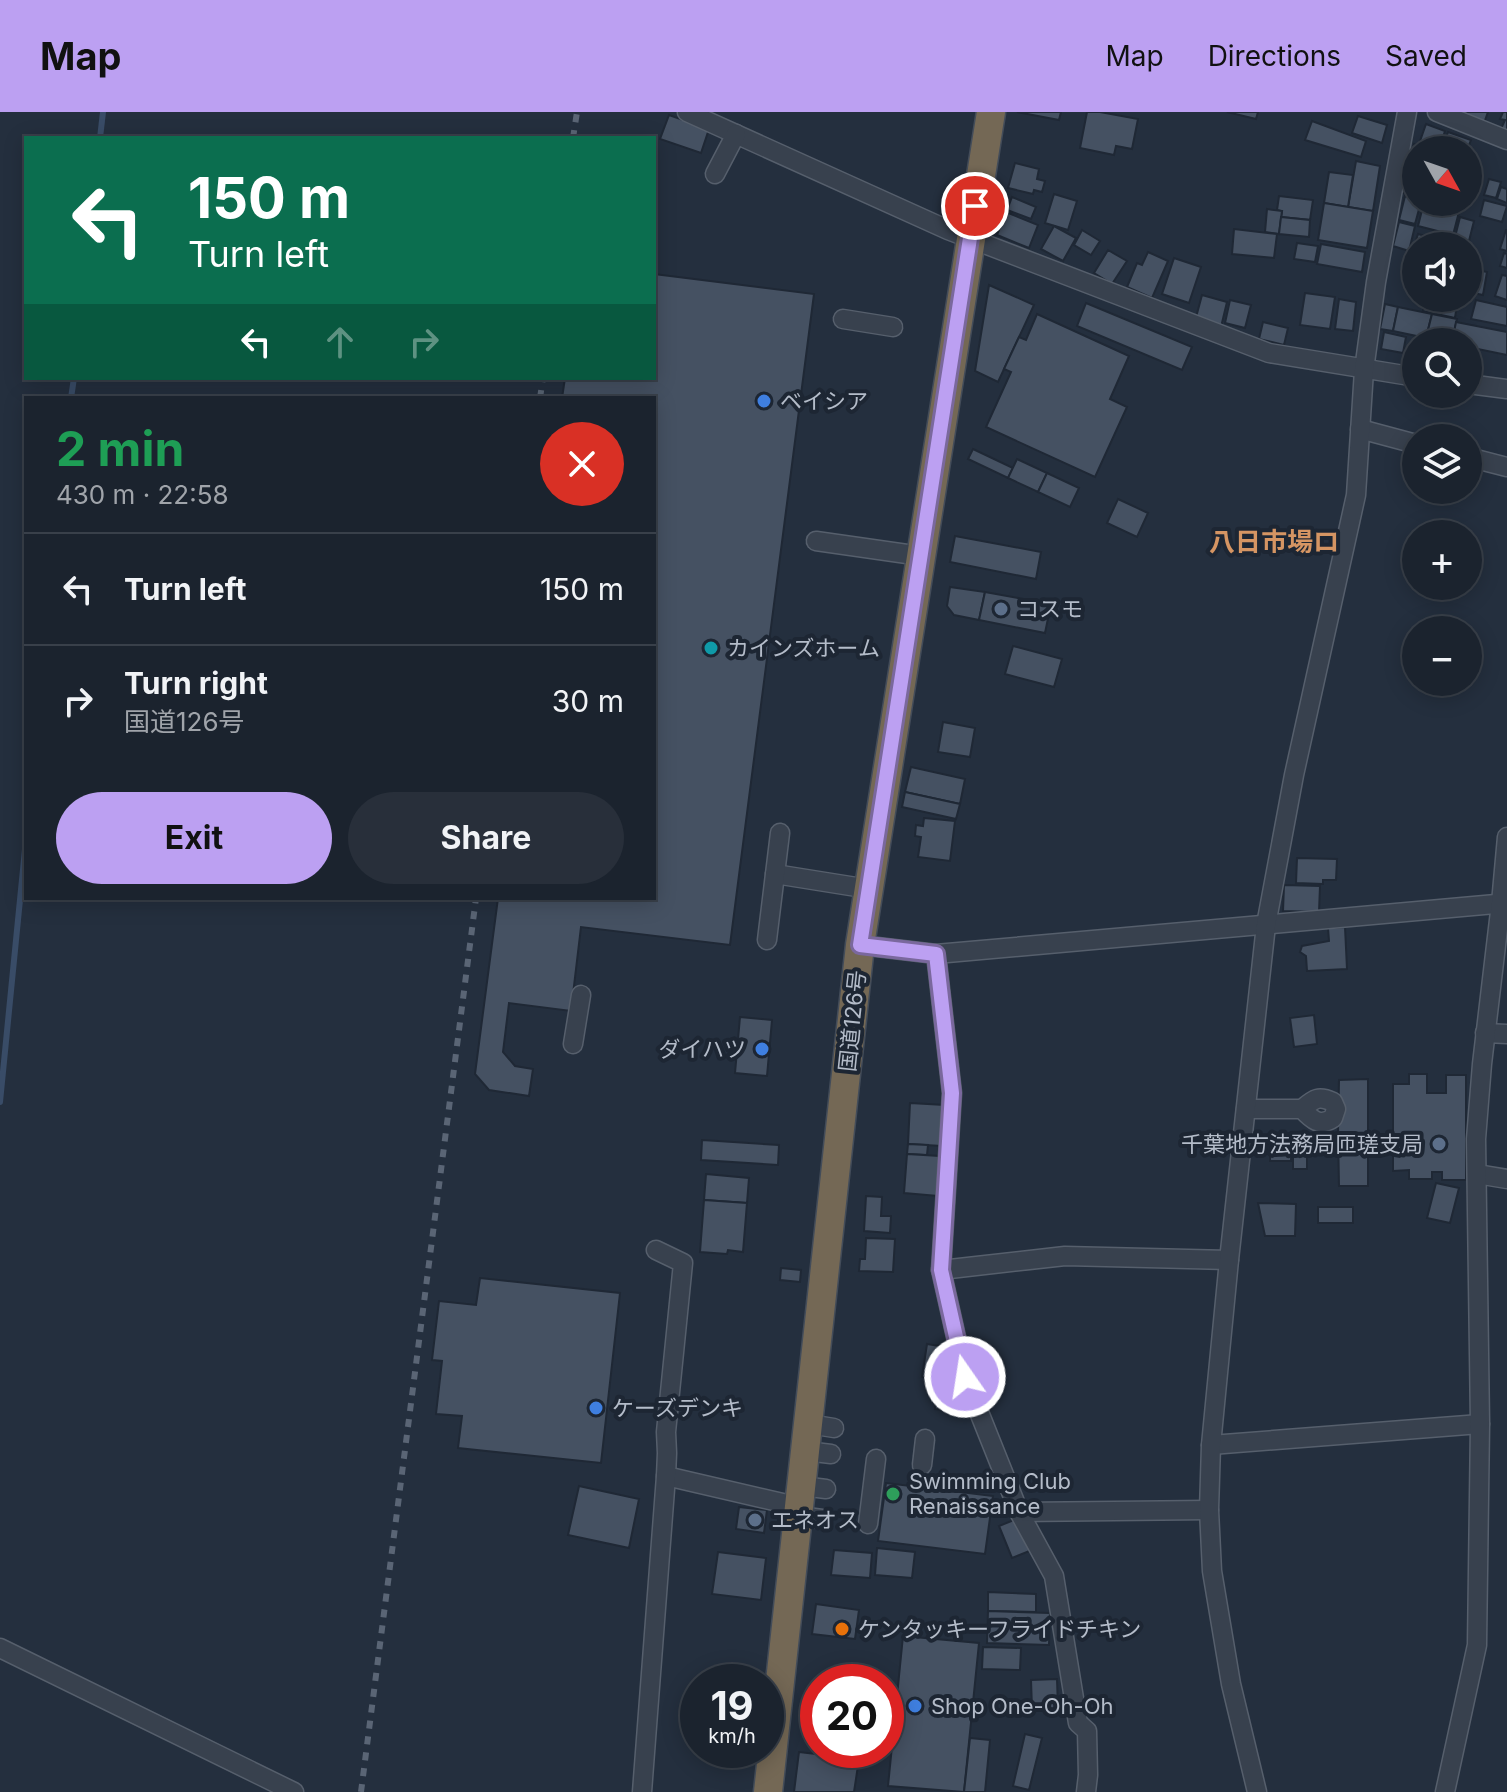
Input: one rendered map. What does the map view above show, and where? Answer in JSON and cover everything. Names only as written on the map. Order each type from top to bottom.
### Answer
[{"type":"highway","name":"国道126号","points":[[768,1792],[820,1439],[860,945],[991,112]]},
{"type":"street","points":[[687,112],[970,238],[1269,353],[1402,375]]},
{"type":"street","points":[[1257,1792],[1231,1684],[1212,1571],[1209,1510],[1211,1445],[1266,925],[1294,775],[1356,495],[1364,370],[1376,282],[1407,112]]},
{"type":"street","points":[[1437,112],[1507,140]]},
{"type":"street","points":[[715,174],[736,134]]},
{"type":"street","points":[[843,319],[893,327]]},
{"type":"street","points":[[1482,386],[1507,389]]},
{"type":"street","points":[[1360,429],[1402,440]]},
{"type":"street","points":[[1482,461],[1507,467]]},
{"type":"street","points":[[816,541],[921,556]]},
{"type":"street","points":[[767,940],[780,833]]},
{"type":"street","points":[[1445,1792],[1477,1645],[1480,1424],[1476,1139],[1485,1033],[1504,903],[1507,837]]},
{"type":"street","points":[[775,874],[869,889]]},
{"type":"street","points":[[860,945],[936,954],[1504,903]]},
{"type":"street","points":[[936,954],[952,1093],[941,1270],[965,1377],[1019,1512],[1054,1576],[1078,1723],[1087,1731],[1086,1792]]},
{"type":"street","points":[[573,1044],[581,995]]},
{"type":"street","points":[[1485,1033],[1507,1034]]},
{"type":"street","points":[[1246,1109],[1302,1109]]},
{"type":"street","points":[[1477,1174],[1507,1179]]},
{"type":"street","points":[[642,1792],[666,1476],[666,1432],[683,1263],[656,1250]]},
{"type":"street","points":[[941,1270],[1065,1256],[1229,1260]]},
{"type":"street","points":[[1211,1445],[1480,1424]]},
{"type":"street","points":[[922,1465],[925,1439]]},
{"type":"street","points":[[868,1524],[876,1459]]},
{"type":"street","points":[[666,1476],[810,1503]]},
{"type":"street","points":[[1019,1512],[1209,1510]]},
{"type":"street","points":[[0,1648],[294,1792]]},
{"type":"building","points":[[1017,112],[1061,112],[1059,120]]},
{"type":"building","points":[[1087,112],[1138,119],[1132,149],[1116,146],[1114,155],[1080,148]]},
{"type":"building","points":[[1227,112],[1258,112],[1256,119]]},
{"type":"building","points":[[1460,112],[1488,112],[1483,126]]},
{"type":"building","points":[[1503,112],[1507,112],[1507,134],[1500,131],[1505,120],[1500,119]]},
{"type":"building","points":[[669,115],[709,129],[701,153],[660,139]]},
{"type":"building","points":[[1358,116],[1387,125],[1382,143],[1352,133]]},
{"type":"building","points":[[1312,121],[1366,141],[1361,157],[1305,140]]},
{"type":"building","points":[[1426,124],[1445,131],[1443,136],[1422,136]]},
{"type":"building","points":[[1356,161],[1380,166],[1373,211],[1348,207]]},
{"type":"building","points":[[1015,163],[1039,169],[1037,179],[1045,181],[1042,192],[1034,190],[1033,194],[1008,188]]},
{"type":"building","points":[[1329,172],[1353,175],[1348,207],[1324,203]]},
{"type":"building","points":[[1489,179],[1501,182],[1496,198],[1484,195]]},
{"type":"building","points":[[1501,187],[1507,189],[1507,203],[1497,199]]},
{"type":"building","points":[[1054,194],[1077,201],[1068,230],[1045,223]]},
{"type":"building","points":[[1279,196],[1313,200],[1310,220],[1281,217],[1282,211],[1277,210]]},
{"type":"building","points":[[1012,197],[1036,207],[1031,219],[1007,210]]},
{"type":"building","points":[[1484,200],[1507,206],[1502,222],[1480,216]]},
{"type":"building","points":[[1324,203],[1373,211],[1367,248],[1318,240]]},
{"type":"building","points":[[1402,208],[1402,216],[1417,216],[1415,224],[1399,220]]},
{"type":"building","points":[[1267,209],[1282,211],[1279,234],[1265,232]]},
{"type":"building","points":[[1006,212],[1038,225],[1029,248],[997,235]]},
{"type":"building","points":[[1420,216],[1458,216],[1454,232],[1418,226]]},
{"type":"building","points":[[1281,217],[1310,220],[1309,237],[1279,234]]},
{"type":"building","points":[[1460,217],[1474,221],[1471,232],[1456,232]]},
{"type":"building","points":[[1399,222],[1415,226],[1414,232],[1402,232],[1402,249],[1393,246]]},
{"type":"building","points":[[1054,226],[1076,238],[1063,261],[1041,249]]},
{"type":"building","points":[[1234,229],[1277,234],[1274,258],[1232,254]]},
{"type":"building","points":[[1082,230],[1100,241],[1091,255],[1074,245]]},
{"type":"building","points":[[1507,230],[1507,251],[1500,249]]},
{"type":"building","points":[[1297,243],[1318,246],[1315,262],[1294,259]]},
{"type":"building","points":[[1321,244],[1365,252],[1362,272],[1317,264]]},
{"type":"building","points":[[1108,250],[1127,261],[1112,284],[1094,273]]},
{"type":"building","points":[[1148,252],[1168,261],[1152,298],[1127,287],[1137,263],[1142,265]]},
{"type":"building","points":[[1504,253],[1507,254],[1507,268],[1500,266]]},
{"type":"building","points":[[1174,258],[1201,267],[1189,303],[1162,294]]},
{"type":"building","points":[[1482,271],[1487,272],[1482,295]]},
{"type":"building","name":"カインズホーム","points":[[656,274],[814,294],[730,945],[581,927],[571,1011],[509,1003],[503,1052],[515,1066],[533,1069],[529,1096],[489,1090],[475,1074],[498,900],[656,900],[656,396],[562,396],[565,380],[656,380]]},
{"type":"building","points":[[1502,275],[1507,276],[1507,300],[1495,296]]},
{"type":"building","points":[[989,285],[1034,305],[998,382],[975,371]]},
{"type":"building","points":[[1305,293],[1335,297],[1330,329],[1300,325]]},
{"type":"building","points":[[1202,295],[1227,302],[1221,327],[1195,321]]},
{"type":"building","points":[[1339,299],[1356,302],[1353,331],[1335,329]]},
{"type":"building","points":[[1230,300],[1251,305],[1245,328],[1225,323]]},
{"type":"building","points":[[1482,301],[1507,307],[1507,326],[1471,319],[1473,312],[1482,312]]},
{"type":"building","points":[[1086,303],[1192,347],[1182,370],[1077,326]]},
{"type":"building","points":[[1385,304],[1398,307],[1393,331],[1380,329]]},
{"type":"building","points":[[1398,307],[1402,308],[1402,312],[1432,314],[1428,328],[1402,328],[1402,333],[1393,331]]},
{"type":"building","points":[[1428,312],[1456,312],[1455,318]]},
{"type":"building","points":[[1037,314],[1129,356],[1110,399],[1127,407],[1095,477],[986,427],[1011,372],[1004,369],[1019,337],[1026,340]]},
{"type":"building","points":[[1432,314],[1457,319],[1455,328],[1428,328]]},
{"type":"building","points":[[1263,322],[1288,328],[1284,345],[1259,339]]},
{"type":"building","points":[[1456,322],[1507,332],[1507,355],[1482,350],[1482,328],[1455,328]]},
{"type":"building","points":[[1384,332],[1402,336],[1402,353],[1381,349]]},
{"type":"building","points":[[973,449],[1013,468],[1008,478],[968,459]]},
{"type":"building","points":[[1017,459],[1047,473],[1038,492],[1008,478]]},
{"type":"building","points":[[1047,473],[1079,488],[1070,507],[1038,492]]},
{"type":"building","points":[[1118,499],[1148,513],[1137,537],[1107,523]]},
{"type":"building","points":[[955,536],[1041,552],[1036,579],[950,562]]},
{"type":"building","points":[[950,587],[985,592],[979,620],[954,615],[947,606]]},
{"type":"building","points":[[985,592],[1051,604],[1045,633],[979,620]]},
{"type":"building","points":[[1013,646],[1062,659],[1054,687],[1005,674]]},
{"type":"building","points":[[943,722],[975,728],[970,757],[938,752]]},
{"type":"building","points":[[911,767],[965,779],[960,804],[905,792]]},
{"type":"building","points":[[905,792],[960,804],[956,819],[902,807]]},
{"type":"building","points":[[924,818],[955,821],[950,861],[918,857],[921,837],[915,836],[916,825],[923,826]]},
{"type":"building","points":[[1297,858],[1337,859],[1336,880],[1323,880],[1323,884],[1296,883]]},
{"type":"building","points":[[1284,885],[1320,886],[1319,912],[1283,911]]},
{"type":"building","points":[[1345,927],[1347,969],[1307,971],[1306,956],[1300,952],[1302,946],[1329,941],[1328,928]]},
{"type":"building","points":[[1314,1015],[1317,1044],[1294,1047],[1290,1018]]},
{"type":"building","points":[[740,1017],[772,1020],[767,1076],[735,1073]]},
{"type":"building","points":[[1409,1074],[1427,1074],[1427,1093],[1446,1093],[1446,1075],[1466,1075],[1466,1180],[1442,1180],[1442,1172],[1432,1172],[1432,1179],[1409,1179],[1409,1170],[1393,1171],[1393,1084],[1409,1084]]},
{"type":"building","points":[[1368,1079],[1368,1133],[1338,1133],[1339,1080]]},
{"type":"building","points":[[910,1103],[945,1105],[942,1146],[908,1144]]},
{"type":"building","points":[[1270,1133],[1292,1133],[1291,1161],[1270,1161]]},
{"type":"building","points":[[1338,1133],[1368,1133],[1368,1186],[1339,1186]]},
{"type":"building","points":[[702,1140],[779,1145],[778,1165],[701,1160]]},
{"type":"building","points":[[1293,1140],[1307,1140],[1307,1169],[1293,1169]]},
{"type":"building","points":[[908,1144],[928,1145],[927,1155],[907,1154]]},
{"type":"building","points":[[907,1154],[940,1156],[938,1196],[904,1193]]},
{"type":"building","points":[[706,1174],[749,1178],[747,1203],[704,1200]]},
{"type":"building","points":[[1436,1183],[1459,1188],[1450,1223],[1427,1218]]},
{"type":"building","points":[[866,1196],[882,1197],[881,1216],[891,1216],[890,1233],[864,1231]]},
{"type":"building","points":[[704,1200],[747,1203],[743,1252],[700,1252]]},
{"type":"building","points":[[1258,1203],[1296,1204],[1295,1236],[1265,1236]]},
{"type":"building","points":[[1318,1207],[1353,1207],[1353,1223],[1318,1223]]},
{"type":"building","points":[[866,1238],[895,1239],[893,1272],[859,1271],[860,1259],[865,1259]]},
{"type":"building","points":[[781,1268],[801,1270],[800,1282],[780,1280]]},
{"type":"building","points":[[480,1278],[620,1293],[601,1463],[458,1448],[462,1416],[436,1414],[442,1361],[432,1360],[439,1301],[476,1305]]},
{"type":"building","points":[[927,1344],[952,1348],[947,1380],[922,1377]]},
{"type":"building","points":[[936,1396],[967,1397],[966,1411],[935,1409]]},
{"type":"building","points":[[886,1483],[993,1496],[985,1554],[878,1541]]},
{"type":"building","points":[[579,1486],[639,1499],[629,1548],[568,1535]]},
{"type":"building","points":[[739,1507],[767,1510],[764,1533],[736,1529]]},
{"type":"building","points":[[1019,1518],[1032,1550],[1012,1558],[999,1526]]},
{"type":"building","points":[[877,1548],[915,1552],[912,1578],[875,1575]]},
{"type":"building","points":[[834,1550],[872,1553],[870,1578],[831,1575]]},
{"type":"building","points":[[718,1552],[766,1558],[761,1600],[712,1594]]},
{"type":"building","points":[[988,1592],[1036,1594],[1036,1612],[988,1611]]},
{"type":"building","points":[[816,1604],[859,1610],[855,1639],[812,1634]]},
{"type":"building","points":[[988,1611],[1050,1613],[1049,1645],[987,1643]]},
{"type":"building","points":[[903,1636],[979,1643],[964,1792],[888,1786],[890,1768],[904,1768],[904,1664],[900,1664]]},
{"type":"building","points":[[983,1647],[1021,1648],[1020,1670],[982,1669]]},
{"type":"building","points":[[1057,1679],[1058,1708],[1032,1709],[1031,1680]]},
{"type":"building","points":[[1025,1734],[1042,1738],[1029,1790],[1013,1786]]},
{"type":"building","points":[[970,1738],[990,1740],[985,1792],[964,1792]]},
{"type":"building","points":[[799,1752],[800,1768],[858,1768],[854,1792],[794,1792]]},
{"type":"waterway","points":[[100,136],[103,112]]},
{"type":"waterway","points":[[71,396],[74,380]]},
{"type":"waterway","points":[[0,1102],[24,859]]},
{"type":"railway","points":[[573,136],[577,112]]},
{"type":"railway","points":[[540,396],[543,380]]},
{"type":"railway","points":[[361,1792],[476,900]]},
{"type":"place","name":"ベイシア","points":[[764,401]]},
{"type":"place","name":"コスモ","points":[[1001,609]]},
{"type":"place","name":"カインズホーム","points":[[711,648]]},
{"type":"place","name":"ダイハツ","points":[[762,1049]]},
{"type":"place","name":"千葉地方法務局匝瑳支局","points":[[1439,1144]]},
{"type":"place","name":"ケーズデンキ","points":[[596,1408]]},
{"type":"place","name":"Swimming Club Renaissance","points":[[893,1494]]},
{"type":"place","name":"エネオス","points":[[755,1520]]},
{"type":"place","name":"ケンタッキーフライドチキン","points":[[842,1629]]},
{"type":"place","name":"Shop One-Oh-Oh","points":[[915,1706]]},
{"type":"district","name":"八日市場ロ","points":[[1274,542]]},
{"type":"route","points":[[965,1377],[941,1270],[952,1093],[936,954],[860,945],[975,206]]}]
